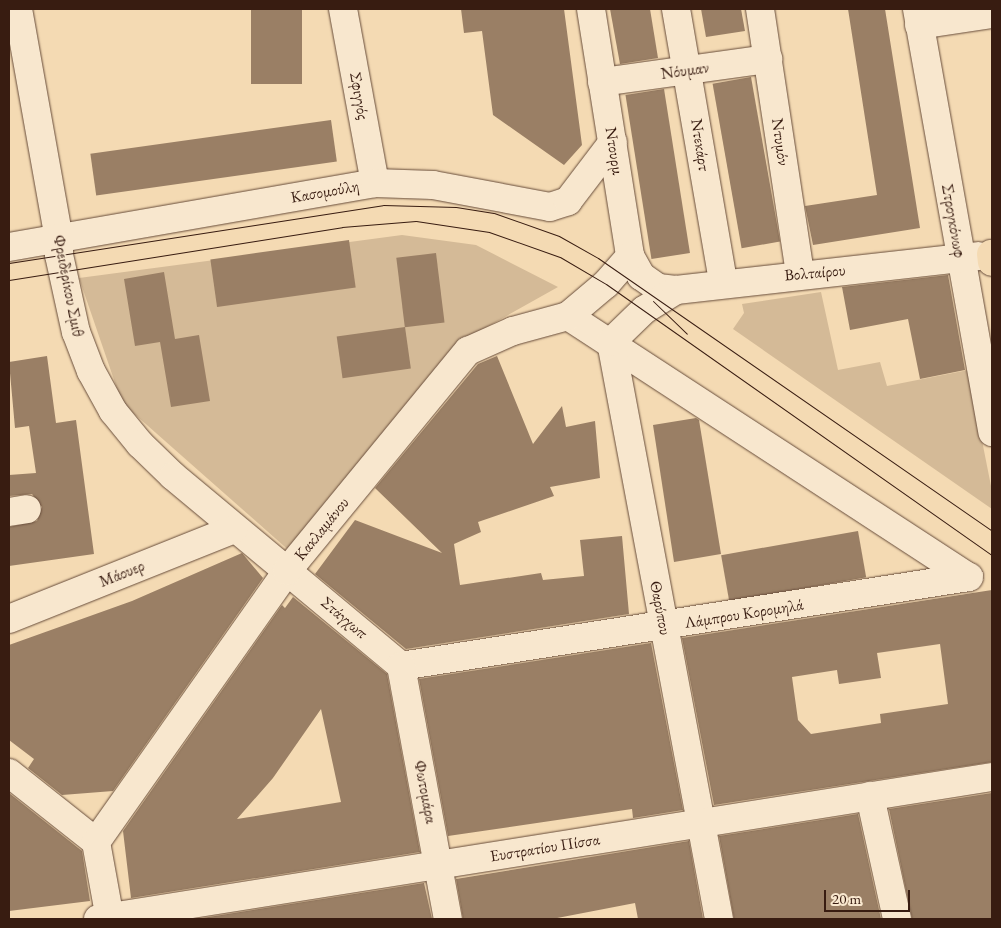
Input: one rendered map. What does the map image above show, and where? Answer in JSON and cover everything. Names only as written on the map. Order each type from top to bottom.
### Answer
[{"type":"street","name":"Φρειδερίκου Σμιθ","points":[[18,9],[59,240],[59,255],[76,332],[91,371],[114,411],[140,444],[234,529],[287,571]]},
{"type":"street","name":"Σφιγγός","points":[[343,9],[375,183]]},
{"type":"street","name":"Ντουρμ","points":[[591,9],[630,256]]},
{"type":"street","name":"Ντεκάρτ","points":[[676,9],[723,282]]},
{"type":"street","name":"Ντυμόν","points":[[760,9],[800,274]]},
{"type":"street","points":[[918,17],[992,14]]},
{"type":"street","name":"Στρογκόνωφ","points":[[918,17],[992,432]]},
{"type":"street","name":"Νόυμαν","points":[[602,82],[768,59]]},
{"type":"street","name":"Κασομούλη","points":[[9,247],[59,240],[375,183],[433,185],[550,207],[568,201],[612,142]]},
{"type":"street","points":[[630,256],[641,276],[658,288],[676,290]]},
{"type":"street","name":"Κακλαμάνου","points":[[96,842],[287,571],[468,351],[512,331],[568,316],[606,284],[630,256]]},
{"type":"street","name":"Βολταίρου","points":[[611,342],[644,310],[676,290],[723,282],[800,274],[992,258]]},
{"type":"street","points":[[568,316],[611,342]]},
{"type":"street","name":"Λάμπρου Κορομηλά","points":[[401,666],[664,627],[969,577],[611,342]]},
{"type":"street","name":"Θαρύπου","points":[[611,342],[719,919]]},
{"type":"street","name":"Μάουερ","points":[[9,619],[234,529]]},
{"type":"street","name":"Στάγχωπ","points":[[287,571],[401,666]]},
{"type":"street","name":"Φωτομάρα","points":[[401,666],[448,919]]},
{"type":"street","points":[[9,772],[96,842],[106,919]]},
{"type":"street","name":"Ευστρατίου Πίσσα","points":[[106,919],[992,777]]},
{"type":"street","points":[[870,796],[897,919]]},
{"type":"shaded area","points":[[402,235],[476,245],[558,287],[467,338],[293,554],[122,403],[79,278]]},
{"type":"shaded area","points":[[821,292],[838,370],[880,362],[887,386],[968,370],[992,491],[992,509],[733,329],[744,313],[742,304]]},
{"type":"building","points":[[251,9],[302,9],[302,84],[251,84]]},
{"type":"building","points":[[461,9],[564,9],[582,145],[564,165],[493,115],[482,31],[464,33]]},
{"type":"building","points":[[610,9],[650,9],[658,58],[620,64]]},
{"type":"building","points":[[701,9],[741,9],[745,31],[706,37]]},
{"type":"building","points":[[848,9],[885,9],[920,228],[813,245],[805,206],[877,195]]},
{"type":"building","points":[[751,77],[780,241],[742,248],[713,84]]},
{"type":"building","points":[[664,89],[690,253],[651,259],[625,95]]},
{"type":"building","points":[[331,120],[337,162],[96,195],[90,154]]},
{"type":"building","points":[[349,240],[356,288],[217,307],[210,259]]},
{"type":"building","points":[[436,253],[445,322],[405,327],[396,258]]},
{"type":"building","points":[[164,272],[175,339],[199,335],[210,401],[171,407],[160,342],[135,346],[124,279]]},
{"type":"building","points":[[948,275],[965,370],[920,379],[908,319],[850,330],[842,287]]},
{"type":"building","points":[[405,327],[411,369],[343,378],[337,337]]},
{"type":"building","points":[[47,356],[56,423],[76,420],[94,554],[9,566],[9,527],[37,521],[42,507],[32,494],[9,496],[9,475],[36,473],[29,426],[15,428],[9,362]]},
{"type":"building","points":[[497,356],[533,444],[562,406],[566,427],[595,421],[600,478],[550,487],[554,496],[478,522],[481,532],[454,544],[460,585],[541,573],[543,580],[584,576],[580,540],[622,536],[629,614],[406,649],[315,574],[355,520],[442,553],[375,488],[478,364]]},
{"type":"building","points":[[696,418],[699,420],[721,554],[674,562],[653,425]]},
{"type":"building","points":[[858,531],[866,577],[729,601],[721,555]]},
{"type":"building","points":[[242,553],[263,578],[113,791],[62,795],[28,768],[34,759],[9,740],[9,645],[132,601]]},
{"type":"building","points":[[992,590],[992,762],[714,805],[682,638]],"holes":[[[940,644],[948,704],[880,714],[881,723],[811,734],[798,720],[792,677],[837,670],[839,684],[881,678],[877,653]]]},
{"type":"building","points":[[293,597],[387,674],[420,852],[131,898],[123,831],[282,605],[285,608]],"holes":[[[321,709],[341,802],[237,819],[273,778]]]},
{"type":"building","points":[[651,643],[683,810],[633,818],[632,809],[448,836],[419,679]]},
{"type":"building","points":[[9,793],[82,851],[90,901],[9,911]]},
{"type":"building","points":[[992,793],[992,919],[912,919],[889,809]]},
{"type":"building","points":[[858,814],[881,919],[734,919],[719,836]]},
{"type":"building","points":[[689,841],[703,919],[638,919],[635,903],[552,919],[463,919],[456,879]]},
{"type":"building","points":[[424,883],[432,919],[196,919]]},
{"type":"tram line","points":[[9,263],[383,205],[456,207],[494,213],[559,236],[598,258],[992,531]]},
{"type":"tram line","points":[[9,280],[342,227],[416,221],[489,232],[560,257],[606,284],[992,555]]},
{"type":"tram line","points":[[653,301],[687,334]]}]
